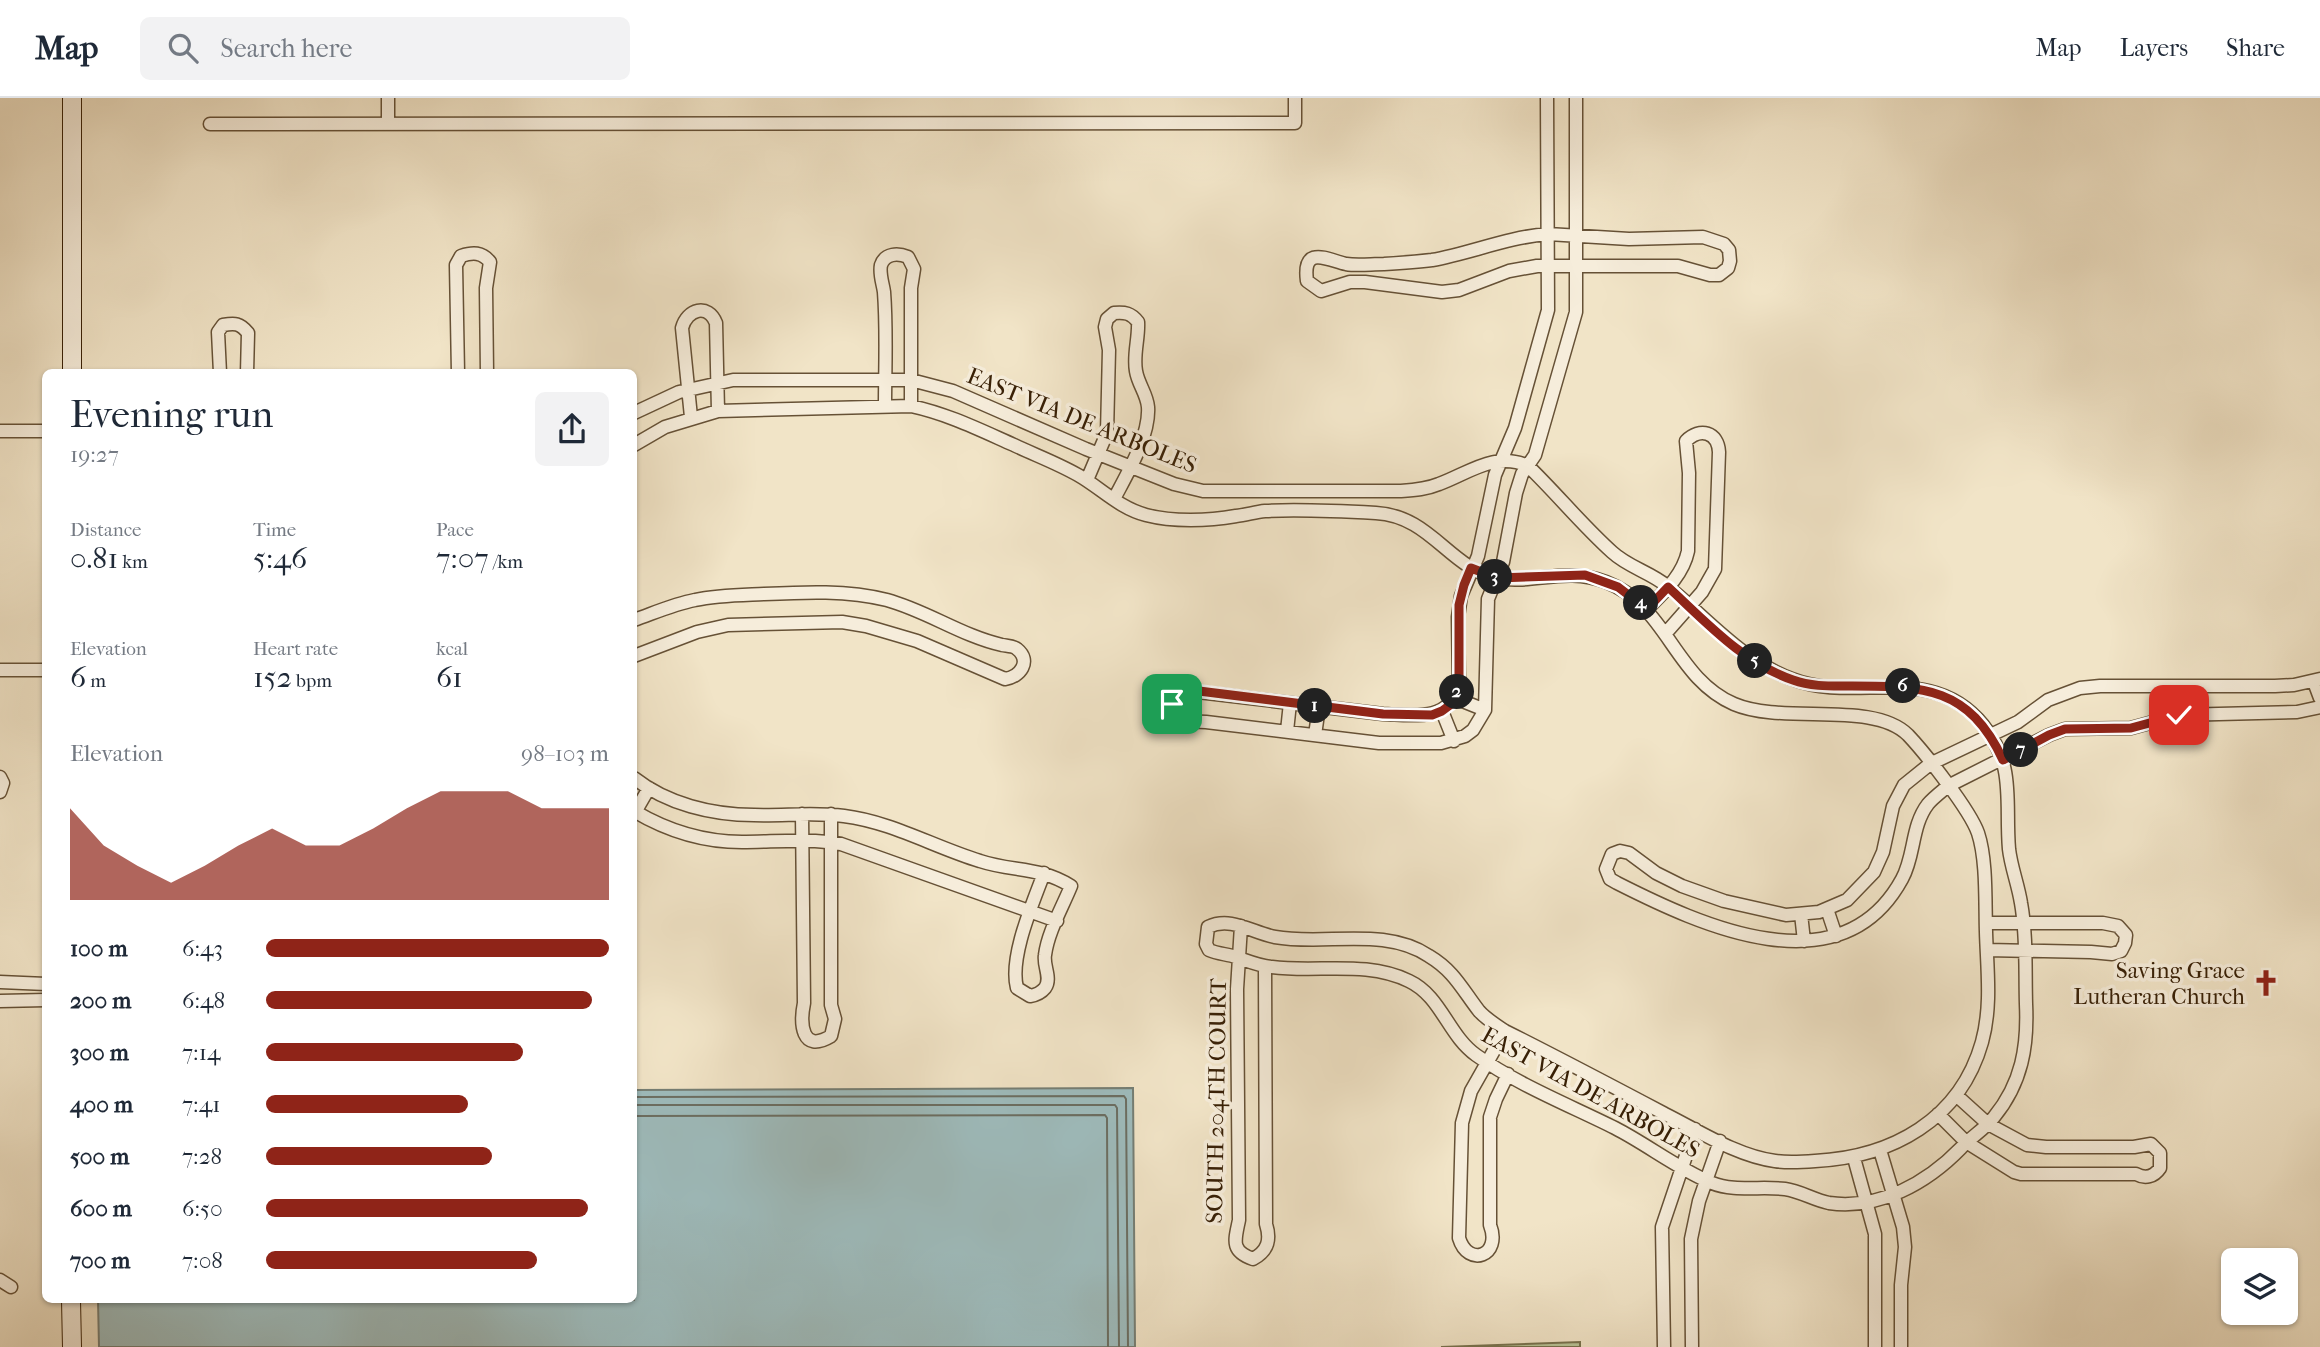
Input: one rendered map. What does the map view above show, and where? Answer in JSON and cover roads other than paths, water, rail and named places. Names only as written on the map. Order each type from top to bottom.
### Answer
[{"type":"main road","points":[[72,98],[72,369]]},
{"type":"main road","points":[[71,1303],[72,1347]]},
{"type":"street","points":[[388,98],[388,124]]},
{"type":"street","points":[[210,124],[1296,123],[1295,98]]},
{"type":"street","points":[[1547,98],[1549,293],[1545,324],[1515,428],[1495,475],[1478,556],[1464,585],[1459,605],[1459,689],[1455,698],[1442,711],[1432,715],[1383,714],[1181,690],[1175,695],[1172,704],[1173,713],[1181,721],[1379,743],[1441,743],[1454,741],[1474,730],[1485,710],[1488,599],[1503,562],[1516,493],[1522,474],[1535,455],[1574,324],[1577,299],[1576,98]]},
{"type":"street","points":[[1548,234],[1576,236],[1629,239],[1703,237],[1716,240],[1729,250],[1728,268],[1719,275],[1710,275],[1678,266],[1524,267],[1459,290],[1442,292],[1365,282],[1350,282],[1321,291],[1307,281],[1308,263],[1324,256],[1353,264],[1433,260],[1525,237],[1548,234]]},
{"type":"street","points":[[458,369],[456,265],[461,256],[476,253],[490,262],[486,288],[487,369]]},
{"type":"street","points":[[885,407],[884,292],[880,273],[881,264],[886,257],[895,254],[908,257],[914,268],[911,288],[911,406]]},
{"type":"street","points":[[691,417],[682,328],[690,313],[707,313],[713,317],[716,324],[715,383],[718,411]]},
{"type":"street","points":[[1087,480],[1107,433],[1107,319],[1114,313],[1132,314],[1138,322],[1136,369],[1148,404],[1147,425],[1114,499]]},
{"type":"street","points":[[220,369],[218,332],[223,325],[234,323],[242,325],[248,333],[247,369]]},
{"type":"street","name":"EAST VIA DE ARBOLES","points":[[637,412],[687,390],[733,380],[911,380],[953,391],[1174,484],[1203,491],[1423,489],[1486,463],[1501,460]]},
{"type":"street","name":"EAST VIA DE ARBOLES","points":[[637,443],[665,427],[718,411],[911,406],[959,420],[1068,469],[1139,513],[1172,518],[1215,519],[1266,511],[1387,514],[1422,528],[1471,568],[1497,578],[1585,575],[1618,587],[1647,609],[1691,671],[1716,694],[1731,702],[1765,712],[1857,716],[1892,723],[1905,732],[1944,782],[1973,823],[1979,837],[1986,923],[1986,1024],[1974,1063],[1956,1095],[1938,1114],[1910,1136],[1854,1158],[1777,1162],[1720,1141],[1505,1031],[1480,1012],[1446,967],[1407,945],[1358,939],[1272,937],[1241,926],[1215,923],[1208,927],[1205,934],[1209,950],[1265,966],[1344,967],[1394,975],[1412,982],[1440,1008],[1465,1047],[1486,1062],[1623,1132],[1707,1181],[1724,1188],[1787,1189],[1826,1203],[1866,1202],[1895,1194],[1931,1176],[1988,1124],[2010,1094],[2026,1052],[2025,950],[2024,924],[2010,849],[2008,776],[2000,755]]},
{"type":"street","points":[[0,431],[42,431]]},
{"type":"street","points":[[1647,609],[1668,587],[1686,561],[1689,473],[1686,441],[1692,435],[1702,432],[1710,434],[1716,438],[1719,452],[1717,559],[1710,579],[1690,608],[1665,634]]},
{"type":"street","points":[[1501,460],[1528,466],[1612,552],[1668,587],[1740,650],[1762,665],[1790,679],[1823,686],[1902,686],[1930,691],[1964,707],[1975,716],[1990,735],[2000,755]]},
{"type":"street","points":[[637,619],[707,597],[797,592],[853,594],[887,600],[990,641],[1010,646],[1017,649],[1022,656],[1023,665],[1015,678],[1005,679],[891,632],[842,622],[817,621],[728,625],[697,632],[637,655]]},
{"type":"street","points":[[0,670],[42,670]]},
{"type":"street","points":[[2320,698],[2317,680],[2275,686],[2100,686],[2080,688],[2048,700],[2018,722],[1930,764],[1904,785],[1889,820],[1884,852],[1874,872],[1847,900],[1826,909],[1801,914],[1769,912],[1706,895],[1656,873],[1629,853],[1620,851],[1612,854],[1606,869],[1610,879],[1677,913],[1712,926],[1781,941],[1836,936],[1871,915],[1893,893],[1908,867],[1921,815],[1944,782],[1976,774],[2000,755],[2065,729],[2131,728],[2179,715],[2297,712],[2320,707]]},
{"type":"street","points":[[1455,698],[1485,710]]},
{"type":"street","points":[[1287,732],[1290,703]]},
{"type":"street","points":[[1315,735],[1319,707]]},
{"type":"street","points":[[1442,711],[1454,741]]},
{"type":"street","points":[[0,777],[3,783],[0,792]]},
{"type":"street","points":[[637,780],[676,801],[718,813],[757,816],[831,814],[887,825],[983,862],[1044,873],[1071,886],[1045,956],[1048,979],[1046,987],[1039,994],[1030,996],[1017,988],[1015,979],[1020,944],[1044,873]]},
{"type":"street","points":[[637,807],[649,788]]},
{"type":"street","points":[[637,813],[663,826],[717,841],[831,842],[862,850],[1056,921]]},
{"type":"street","points":[[802,814],[804,1003],[800,1025],[803,1033],[814,1040],[825,1040],[831,1036],[834,1027],[831,995],[831,814]]},
{"type":"street","points":[[1826,909],[1836,936]]},
{"type":"street","points":[[1801,914],[1804,941]]},
{"type":"street","points":[[1986,923],[2112,924],[2123,929],[2126,935],[2120,951],[2112,954],[1987,950]]},
{"type":"street","name":"SOUTH 204TH COURT","points":[[1241,926],[1237,989],[1239,1220],[1235,1241],[1237,1249],[1253,1259],[1261,1255],[1269,1239],[1266,1224],[1265,966]]},
{"type":"street","points":[[0,982],[42,984]]},
{"type":"street","points":[[0,1001],[42,1000]]},
{"type":"street","points":[[1505,1031],[1471,1091],[1462,1123],[1459,1238],[1462,1247],[1471,1254],[1481,1255],[1491,1249],[1494,1236],[1490,1225],[1489,1131],[1496,1099],[1508,1074]]},
{"type":"street","points":[[1938,1114],[1966,1142],[2021,1174],[2136,1174],[2147,1178],[2160,1168],[2160,1153],[2151,1144],[2134,1147],[2034,1147],[1988,1124],[1956,1095]]},
{"type":"street","points":[[1664,1347],[1662,1227],[1695,1129]]},
{"type":"street","points":[[1692,1347],[1691,1239],[1695,1216],[1720,1141]]},
{"type":"street","points":[[1880,1150],[1903,1227],[1905,1247],[1901,1285],[1901,1347]]},
{"type":"street","points":[[1854,1158],[1875,1234],[1875,1347]]},
{"type":"water","points":[[1133,1088],[1135,1347],[99,1347],[98,1303],[637,1303],[637,1090]]},
{"type":"place","name":"Saving Grace Lutheran Church","points":[[2266,983]]}]
